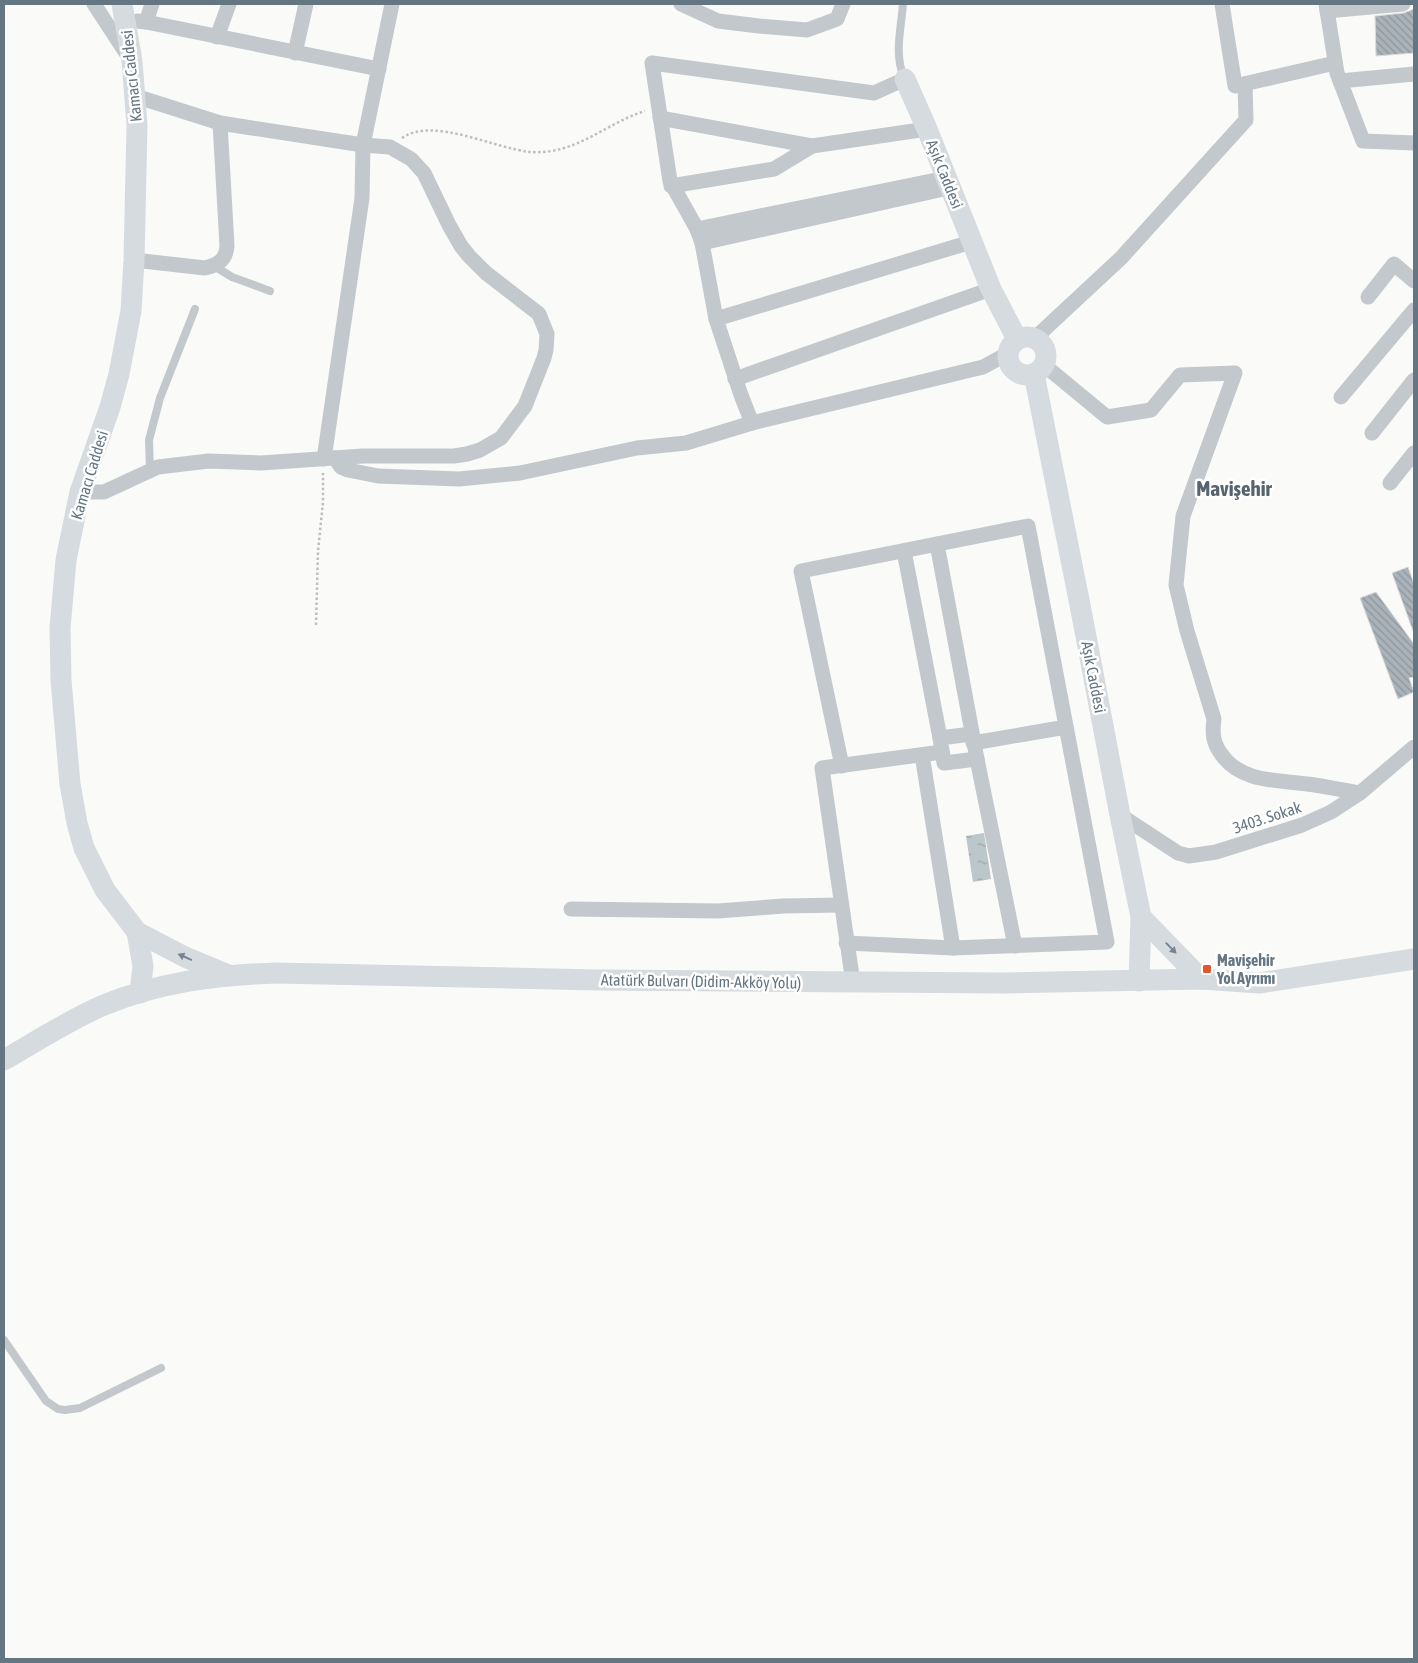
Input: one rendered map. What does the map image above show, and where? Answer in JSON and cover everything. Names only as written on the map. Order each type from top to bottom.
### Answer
[{"type":"street","points":[[94,4],[132,61]]},
{"type":"street","points":[[131,15],[152,4]]},
{"type":"street","points":[[218,37],[229,4]]},
{"type":"street","points":[[295,53],[306,4]]},
{"type":"street","points":[[329,459],[362,198],[363,145],[392,4]]},
{"type":"street","points":[[681,4],[718,20],[807,30],[837,20],[843,4]]},
{"type":"street","points":[[1222,4],[1235,86],[1335,63]]},
{"type":"street","points":[[1403,4],[1327,7],[1335,63],[1363,141],[1414,143]]},
{"type":"street","points":[[131,15],[218,37],[379,70]]},
{"type":"street","name":"Kamacı Caddesi","points":[[131,15],[137,166],[131,311],[120,374],[80,492],[66,560],[60,628],[61,680],[70,784],[76,823],[84,848],[105,890],[136,932],[143,966],[140,992]]},
{"type":"street","points":[[752,423],[735,379],[716,319],[699,236],[671,186],[652,63],[874,93],[905,79]]},
{"type":"street","points":[[1340,81],[1414,74]]},
{"type":"street","name":"Aşık Caddesi","points":[[905,79],[991,289],[1020,344]]},
{"type":"street","points":[[329,459],[348,470],[378,476],[460,479],[520,473],[637,448],[686,443],[752,423],[983,366],[1020,344],[1121,258],[1246,120],[1245,84]]},
{"type":"street","points":[[80,492],[104,492],[158,467],[209,461],[260,463],[364,456],[454,456],[467,454],[501,438],[525,406],[546,350],[547,334],[539,314],[469,256],[454,236],[424,173],[411,159],[398,150],[390,147],[363,145],[220,123],[135,96]]},
{"type":"street","points":[[659,112],[812,146],[927,129]]},
{"type":"street","points":[[134,260],[204,268],[214,266],[222,261],[226,253],[220,123]]},
{"type":"street","points":[[671,186],[774,169],[812,146]]},
{"type":"street","points":[[699,236],[948,182]]},
{"type":"street","points":[[716,319],[972,242]]},
{"type":"street","points":[[1368,297],[1394,264],[1414,282]]},
{"type":"street","points":[[735,379],[991,289]]},
{"type":"street","points":[[1341,397],[1414,310]]},
{"type":"street","name":"Aşık Caddesi","points":[[1040,341],[1046,352],[1046,359],[1039,369],[1027,375],[1014,371],[1010,366],[1020,344],[1040,341]]},
{"type":"street","points":[[1039,369],[1107,417],[1151,410],[1180,375],[1235,373],[1183,516],[1176,584],[1187,631],[1214,719],[1214,742],[1230,765],[1247,775],[1360,793]]},
{"type":"street","name":"Aşık Caddesi","points":[[1039,369],[1080,605],[1141,917],[1139,981]]},
{"type":"street","points":[[1372,433],[1414,380]]},
{"type":"street","points":[[1390,483],[1414,453]]},
{"type":"street","points":[[842,766],[801,571],[1028,526],[1107,942],[953,948],[846,943]]},
{"type":"street","points":[[937,544],[972,739],[1015,946]]},
{"type":"street","points":[[904,551],[944,763],[977,759]]},
{"type":"street","points":[[853,982],[822,768],[922,755],[941,745],[1066,726]]},
{"type":"street","name":"3403. Sokak","points":[[1120,815],[1178,853],[1189,856],[1216,852],[1302,825],[1331,812],[1360,793],[1414,747]]},
{"type":"street","points":[[922,755],[953,948]]},
{"type":"street","points":[[571,909],[718,910],[841,904]]},
{"type":"street","points":[[1141,917],[1201,979]]},
{"type":"street","name":"Kamacı Caddesi","points":[[136,932],[185,957],[231,976]]},
{"type":"street","name":"Atatürk Bulvarı (Didim-Akköy Yolu)","points":[[4,1060],[73,1020],[140,992],[184,981],[231,976],[276,973],[597,980],[853,982],[1201,979],[1259,983],[1414,959]]},
{"type":"lane","name":"Aşık Caddesi","points":[[904,4],[898,55],[900,69],[905,79]]},
{"type":"lane","points":[[214,266],[232,278],[270,291]]},
{"type":"lane","points":[[150,471],[149,440],[158,407],[174,360],[195,309]]},
{"type":"lane","points":[[4,1340],[46,1402],[58,1409],[80,1408],[161,1368]]},
{"type":"path","points":[[390,147],[404,136],[417,130],[438,130],[530,152],[555,150],[578,144],[631,115],[659,112]]},
{"type":"path","points":[[316,625],[318,551],[329,459]]},
{"type":"water","points":[[984,833],[991,879],[973,882],[966,836]]},
{"type":"building","points":[[1414,9],[1414,53],[1376,56],[1375,16],[1404,13]]},
{"type":"building","points":[[1408,567],[1414,584],[1413,631],[1392,573]]},
{"type":"building","points":[[1376,592],[1414,644],[1414,677],[1409,678],[1414,692],[1398,699],[1360,598]]},
{"type":"place","name":"Mavişehir Yol Ayrımı","points":[[1207,969]]},
{"type":"district","name":"Mavişehir","points":[[1234,489]]}]
